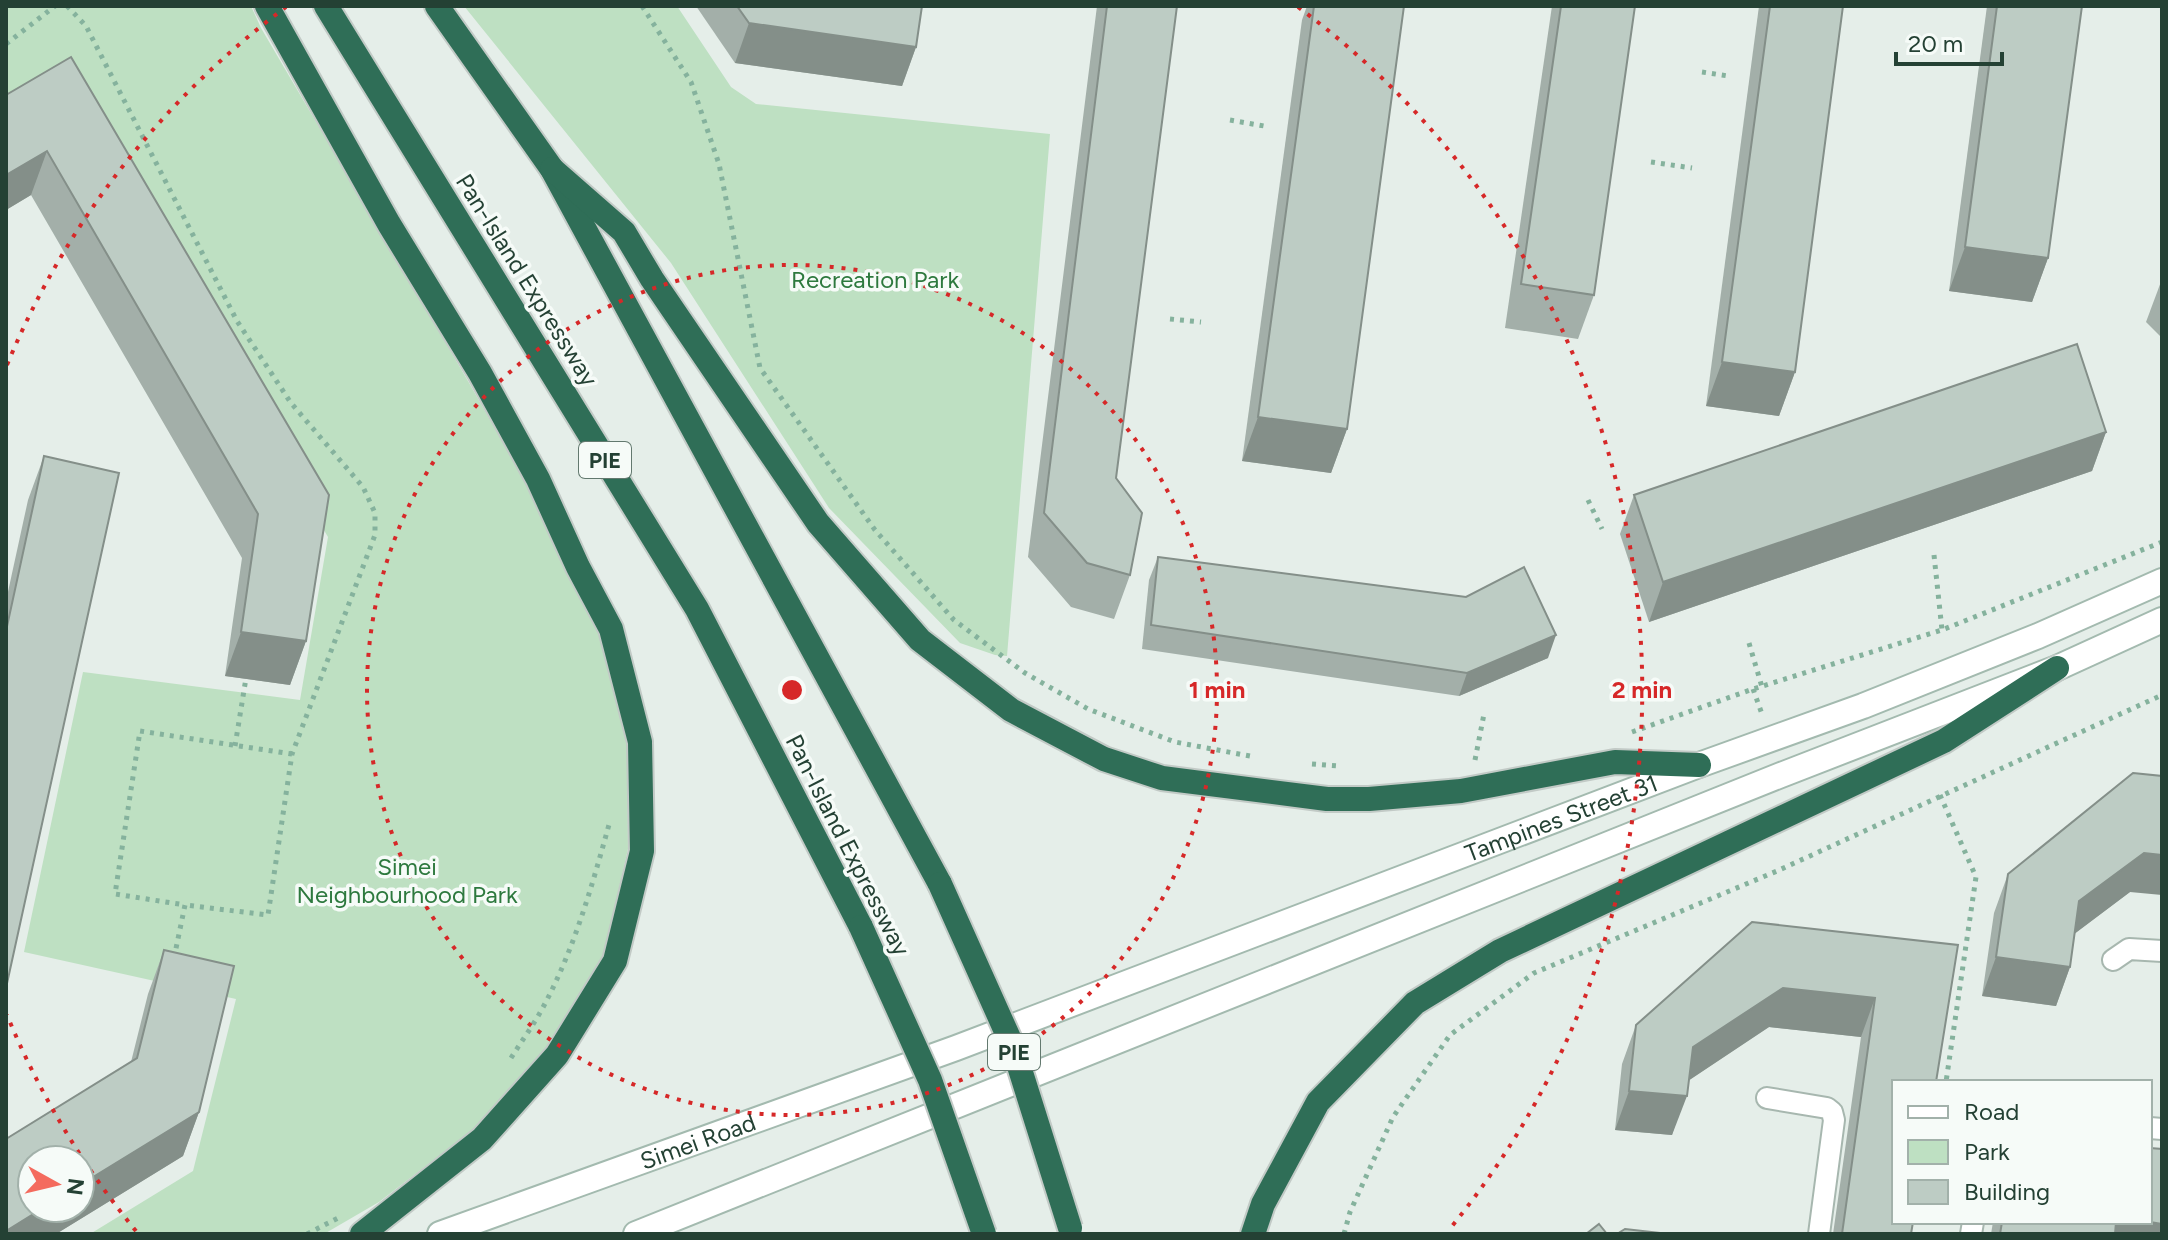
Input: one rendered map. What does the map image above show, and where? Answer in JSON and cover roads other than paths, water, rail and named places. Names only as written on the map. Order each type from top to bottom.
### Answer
[{"type":"highway","points":[[267,6],[389,224],[480,373],[538,479],[578,567],[611,629],[640,742],[642,851],[615,961],[557,1055],[482,1139],[362,1234]]},
{"type":"highway","name":"Pan-Island Expressway","points":[[326,6],[697,609],[861,927],[930,1080],[984,1234]]},
{"type":"highway","name":"PIE","points":[[437,6],[552,169],[940,884],[1013,1047],[1071,1231]]},
{"type":"highway","points":[[552,169],[624,232],[652,279],[818,523],[920,640],[1011,710],[1104,759],[1162,778],[1327,799],[1369,799],[1461,791],[1615,762],[1699,765]]},
{"type":"highway","points":[[1253,1234],[1263,1204],[1318,1102],[1415,1003],[1500,951],[1944,741],[2057,668]]},
{"type":"main road","name":"Tampines Street 31","points":[[956,1048],[1699,765],[1863,706],[1994,654],[2162,581]]},
{"type":"main road","name":"Tampines Street 31","points":[[636,1234],[2057,668],[2162,620]]},
{"type":"main road","name":"Simei Road","points":[[440,1234],[956,1048]]},
{"type":"lane","points":[[2113,960],[2129,949],[2162,951]]},
{"type":"lane","points":[[1767,1098],[1827,1108],[1832,1112],[1834,1120],[1819,1234]]},
{"type":"park label","name":"Recreation Park","points":[[875,279]]},
{"type":"park label","name":"Simei Neighbourhood Park","points":[[407,880]]}]
